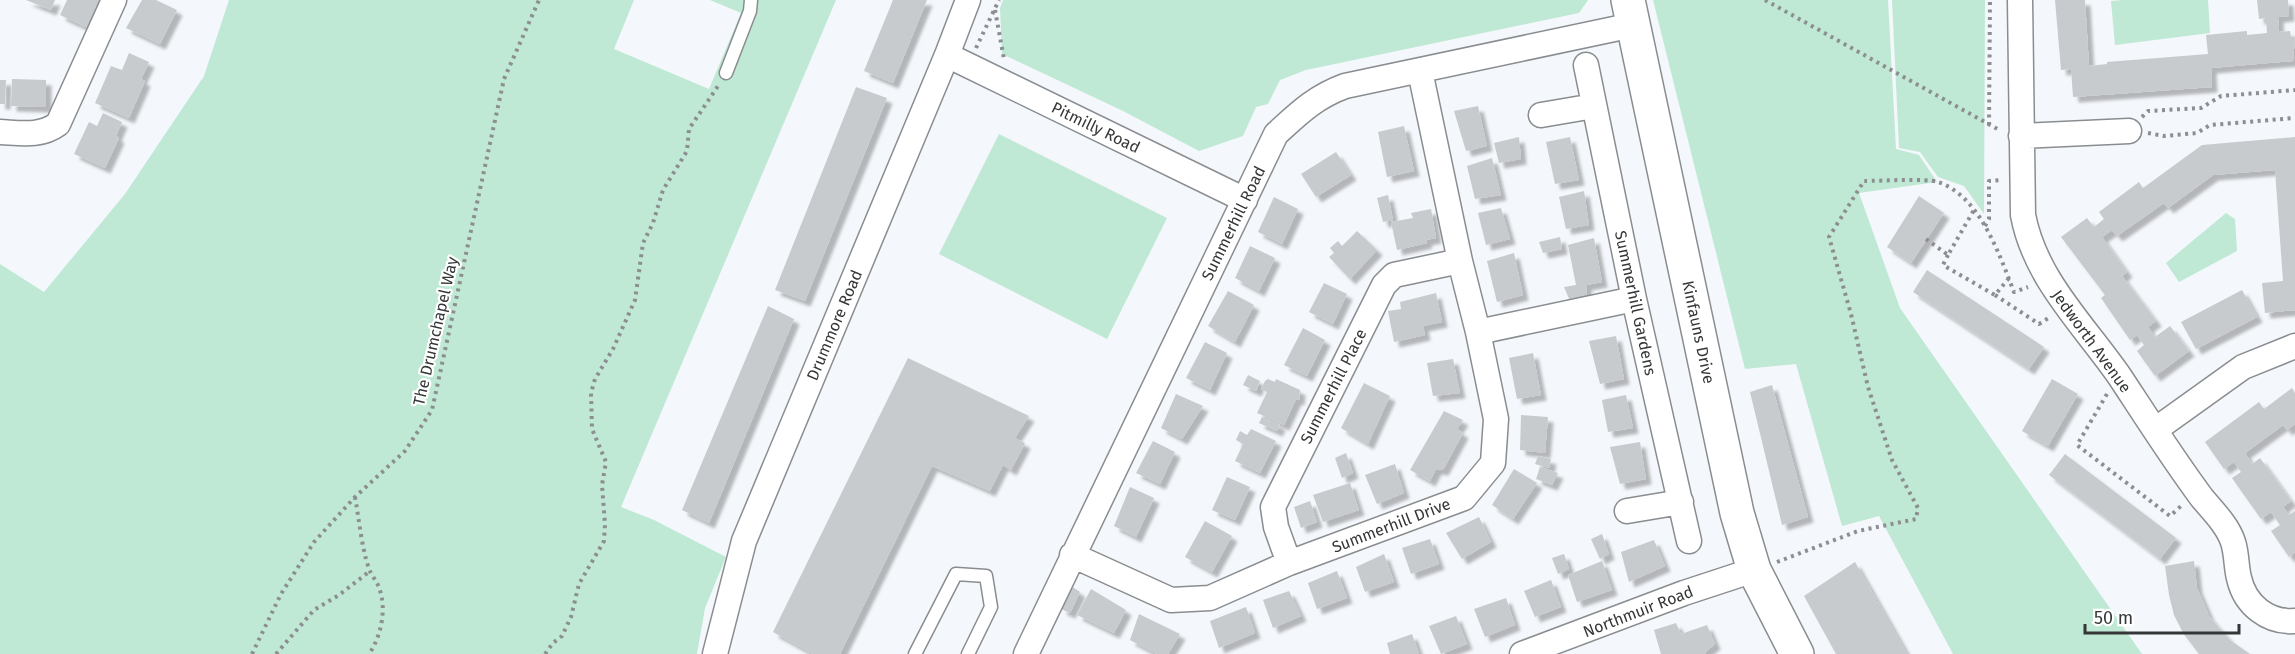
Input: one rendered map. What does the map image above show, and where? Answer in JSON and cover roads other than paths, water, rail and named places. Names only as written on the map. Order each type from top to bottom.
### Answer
[{"type":"street","points":[[0,132],[37,134],[48,131],[58,124],[114,0]]},
{"type":"street","name":"Drummore Road","points":[[715,654],[744,541],[968,0]]},
{"type":"street","name":"Jedworth Avenue","points":[[2020,0],[2023,215],[2031,247],[2047,279],[2118,376],[2197,491],[2227,529],[2234,542],[2243,592],[2264,614],[2275,620],[2295,621]]},
{"type":"street","name":"Summerhill Road","points":[[1026,654],[1276,135],[1306,105],[1345,87],[1420,71],[1630,13]]},
{"type":"street","name":"Kinfauns Drive","points":[[1630,13],[1737,513],[1754,570],[1797,654]]},
{"type":"street","name":"Pitmilly Road","points":[[947,55],[1245,200]]},
{"type":"street","name":"Summerhill Gardens","points":[[1586,65],[1634,299],[1689,541]]},
{"type":"street","name":"Summerhill Drive","points":[[1072,555],[1171,600],[1210,598],[1289,563],[1464,498],[1493,463],[1496,419],[1420,71]]},
{"type":"street","points":[[1541,115],[1594,106]]},
{"type":"street","points":[[2021,136],[2129,130]]},
{"type":"street","name":"Summerhill Place","points":[[1289,563],[1276,527],[1273,507],[1384,285],[1394,275],[1460,261]]},
{"type":"street","points":[[1478,332],[1634,299]]},
{"type":"street","points":[[2155,430],[2243,367],[2295,346]]},
{"type":"street","points":[[1627,511],[1681,502]]},
{"type":"street","name":"Northmuir Road","points":[[1522,654],[1684,593],[1754,570]]},
{"type":"lane","points":[[726,73],[750,11],[752,0]]},
{"type":"lane","points":[[915,654],[956,574],[986,576],[991,607],[968,654]]}]
